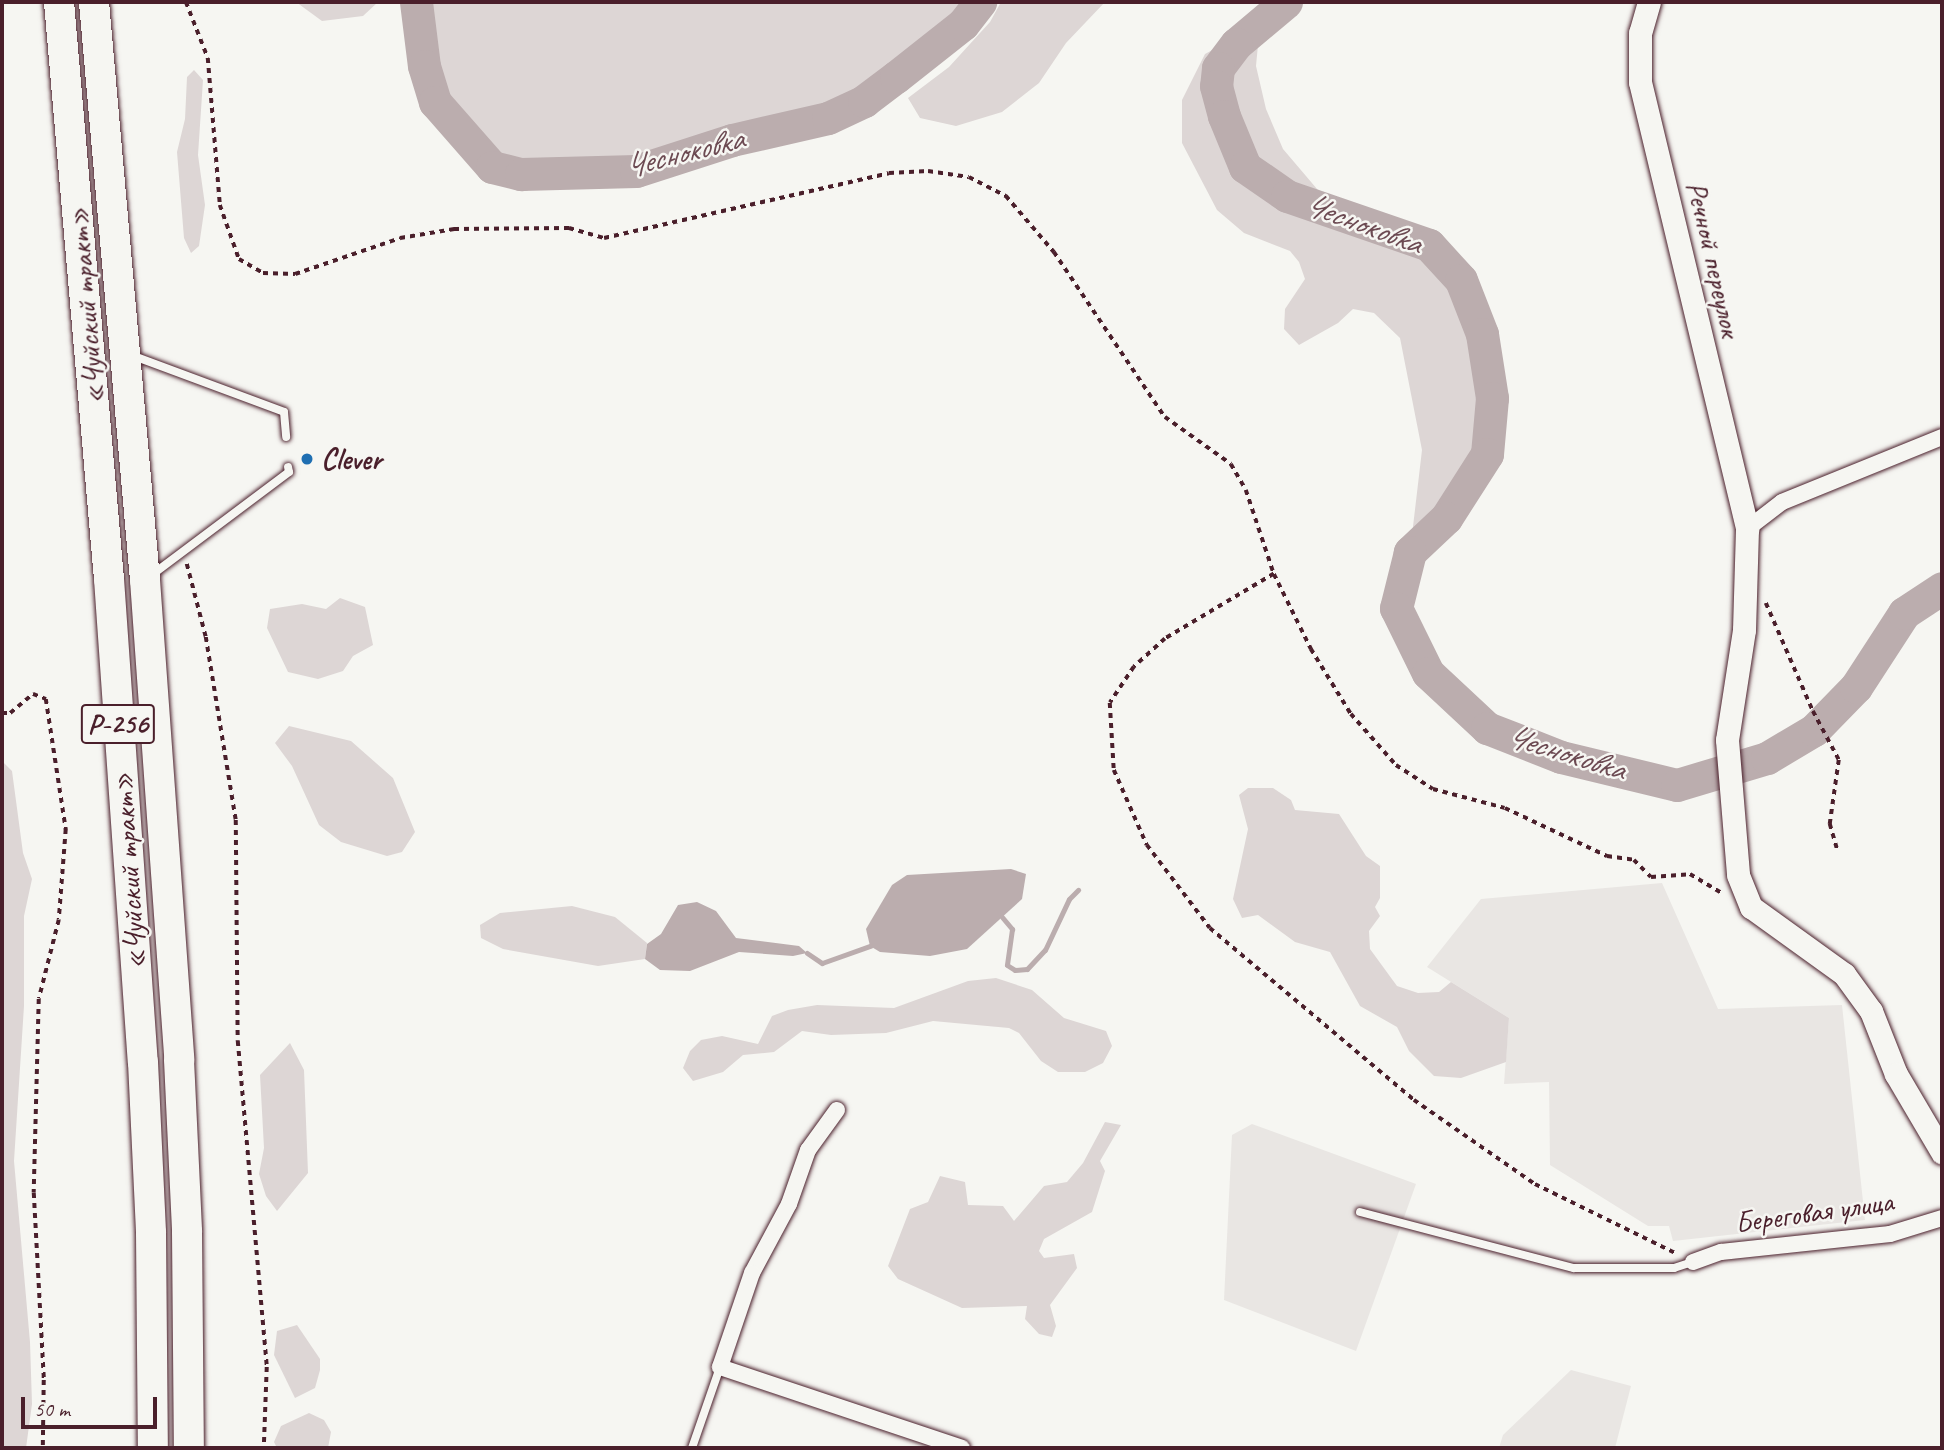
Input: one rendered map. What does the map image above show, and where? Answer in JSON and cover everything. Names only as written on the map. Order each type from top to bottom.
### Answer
[{"type":"highway","name":"«Чуйский тракт»","points":[[59,2],[107,553],[143,1062],[151,1233],[153,1448]]},
{"type":"highway","name":"«Чуйский тракт»","points":[[94,2],[145,580],[179,1073],[189,1448]]},
{"type":"street","name":"Речной переулок","points":[[1649,2],[1640,33],[1640,82],[1747,529],[1744,631],[1727,740],[1738,875],[1751,907]]},
{"type":"street","points":[[1747,529],[1782,502],[1942,437]]},
{"type":"street","points":[[1751,907],[1843,974],[1871,1011],[1896,1074],[1942,1152]]},
{"type":"street","points":[[837,1110],[808,1150],[789,1204],[752,1273],[720,1367],[962,1448]]},
{"type":"street","name":"Береговая улица","points":[[1693,1262],[1721,1252],[1890,1234],[1942,1218]]},
{"type":"lane","points":[[126,353],[284,412],[286,437]]},
{"type":"lane","points":[[145,580],[289,472],[288,467]]},
{"type":"lane","points":[[1360,1212],[1574,1268],[1674,1268],[1693,1262]]},
{"type":"lane","points":[[692,1448],[720,1367]]},
{"type":"path","points":[[186,2],[208,58],[220,205],[239,260],[262,273],[295,274],[400,238],[454,229],[503,225],[569,228],[604,238],[889,173],[928,171],[969,177],[1006,196],[1054,252],[1165,417],[1231,464],[1246,489],[1274,574],[1311,649],[1351,714],[1396,765],[1433,789],[1505,808],[1607,856],[1634,860],[1651,877],[1689,874],[1751,907]]},
{"type":"path","points":[[182,551],[206,637],[236,820],[238,1041],[267,1367],[264,1448]]},
{"type":"path","points":[[1274,574],[1165,639],[1134,667],[1110,703],[1114,770],[1147,845],[1210,928],[1414,1100],[1535,1184],[1693,1262]]},
{"type":"path","points":[[1764,600],[1813,711],[1839,760],[1829,824],[1838,852]]},
{"type":"path","points":[[2,713],[10,713],[33,694],[46,699],[66,829],[60,920],[39,999],[34,1193],[44,1380],[43,1448]]},
{"type":"shaded area","points":[[296,2],[378,2],[363,16],[322,21]]},
{"type":"shaded area","points":[[416,2],[980,2],[963,24],[896,77],[864,101],[828,118],[732,140],[636,171],[521,174],[492,167],[435,102],[424,66]]},
{"type":"shaded area","points":[[1001,2],[1105,2],[1066,43],[1039,83],[1002,112],[956,126],[920,118],[908,98],[949,67],[990,22]]},
{"type":"shaded area","points":[[1260,24],[1256,66],[1266,109],[1283,149],[1340,216],[1429,245],[1461,280],[1482,334],[1492,398],[1487,454],[1446,518],[1410,552],[1422,450],[1400,338],[1374,313],[1353,309],[1338,323],[1299,345],[1284,329],[1285,309],[1305,279],[1299,262],[1290,251],[1244,233],[1217,210],[1182,143],[1182,100],[1205,54]]},
{"type":"shaded area","points":[[194,70],[203,80],[198,155],[205,205],[199,246],[191,253],[184,238],[177,152],[185,119],[187,77]]},
{"type":"shaded area","points":[[340,598],[365,607],[373,645],[353,656],[343,671],[318,679],[288,672],[267,628],[270,609],[302,604],[326,609]]},
{"type":"shaded area","points":[[289,726],[351,741],[393,778],[415,832],[402,852],[387,856],[341,842],[319,825],[292,766],[275,743]]},
{"type":"shaded area","points":[[2,761],[12,771],[23,853],[32,879],[24,916],[24,1006],[14,1161],[30,1342],[32,1404],[26,1448],[2,1448]]},
{"type":"shaded area","points":[[1248,788],[1273,788],[1291,800],[1295,810],[1339,814],[1366,856],[1380,866],[1380,898],[1375,907],[1380,916],[1369,931],[1370,949],[1397,986],[1418,993],[1439,992],[1451,982],[1509,1018],[1506,1062],[1461,1078],[1434,1076],[1409,1051],[1397,1027],[1360,1006],[1330,952],[1295,942],[1258,915],[1242,918],[1233,899],[1248,829],[1239,795]]},
{"type":"shaded area","points":[[1011,869],[1026,874],[1022,899],[967,949],[930,956],[880,952],[870,946],[866,929],[892,885],[907,875]]},
{"type":"shaded area","points":[[1662,883],[1718,1009],[1842,1005],[1865,1220],[1673,1241],[1669,1226],[1648,1226],[1550,1165],[1549,1082],[1504,1084],[1509,1018],[1427,967],[1481,899]]},
{"type":"shaded area","points":[[697,902],[716,911],[736,938],[799,946],[807,953],[793,956],[739,952],[690,971],[660,970],[645,959],[647,944],[661,934],[678,905]]},
{"type":"shaded area","points":[[572,906],[615,917],[647,943],[645,959],[598,966],[503,949],[481,938],[480,925],[500,913]]},
{"type":"shaded area","points":[[996,978],[1032,990],[1064,1018],[1106,1031],[1112,1046],[1103,1063],[1085,1072],[1058,1072],[1041,1061],[1019,1033],[1009,1028],[933,1021],[886,1033],[831,1035],[802,1031],[774,1052],[743,1055],[723,1072],[693,1081],[683,1068],[690,1051],[701,1040],[722,1036],[758,1044],[772,1016],[788,1010],[817,1005],[894,1008],[968,981]]},
{"type":"shaded area","points":[[290,1043],[304,1070],[308,1173],[277,1211],[266,1196],[259,1174],[264,1148],[260,1075]]},
{"type":"shaded area","points":[[1105,1122],[1121,1125],[1100,1161],[1105,1171],[1092,1212],[1044,1239],[1039,1251],[1044,1258],[1074,1254],[1077,1268],[1050,1305],[1056,1326],[1052,1337],[1039,1334],[1025,1319],[1027,1306],[962,1308],[898,1279],[888,1266],[910,1209],[928,1202],[940,1176],[965,1182],[968,1205],[1003,1206],[1014,1221],[1044,1186],[1067,1182],[1083,1163]]},
{"type":"shaded area","points":[[1252,1124],[1416,1184],[1356,1351],[1224,1300],[1232,1135]]},
{"type":"shaded area","points":[[297,1325],[320,1359],[320,1370],[315,1388],[295,1398],[274,1355],[277,1331]]},
{"type":"shaded area","points":[[1571,1370],[1631,1386],[1615,1448],[1499,1448],[1503,1435]]},
{"type":"shaded area","points":[[309,1413],[324,1420],[331,1432],[328,1448],[277,1448],[274,1442],[281,1426]]},
{"type":"waterway","name":"Чесноковка","points":[[416,2],[424,66],[435,102],[492,167],[521,174],[636,171],[732,140],[828,118],[864,101],[896,77],[963,24],[980,2]]},
{"type":"waterway","name":"Чесноковка","points":[[1286,2],[1236,44],[1218,68],[1216,86],[1224,116],[1245,167],[1287,196],[1429,245],[1461,280],[1482,334],[1492,398],[1487,454],[1446,518],[1410,552],[1396,608],[1428,673],[1487,728],[1561,757],[1677,785],[1767,758],[1814,730],[1856,687],[1904,613],[1942,588]]},
{"type":"waterway","points":[[1002,917],[1012,929],[1007,965],[1015,970],[1027,969],[1045,950],[1069,899],[1078,890]]},
{"type":"waterway","points":[[807,953],[822,963],[870,946]]},
{"type":"place","name":"Clever","points":[[307,459]]}]
